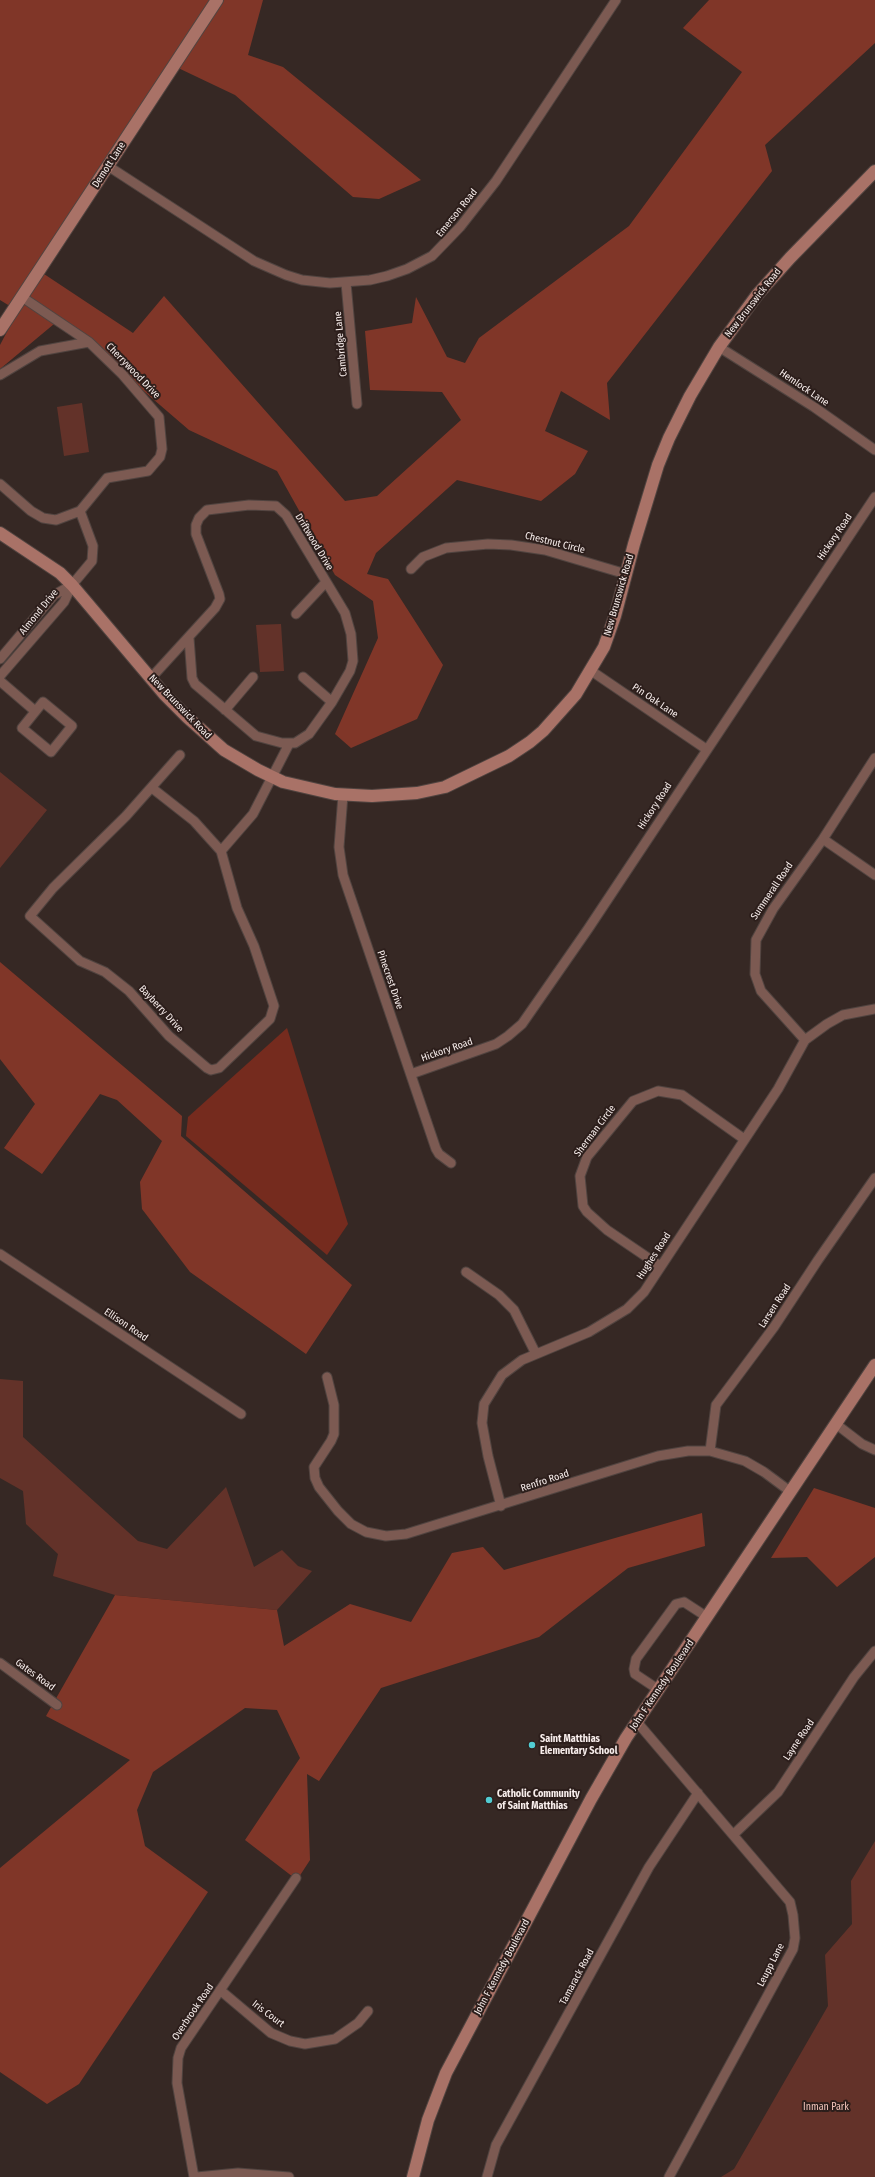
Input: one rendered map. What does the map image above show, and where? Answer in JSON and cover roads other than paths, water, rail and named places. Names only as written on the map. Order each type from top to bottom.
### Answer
[{"type":"street","name":"Demott Lane","points":[[0,330],[217,0]]},
{"type":"street","name":"Emerson Road","points":[[108,166],[254,261],[302,280],[346,283],[370,280],[407,269],[428,258],[443,247],[496,181],[616,0]]},
{"type":"street","name":"New Brunswick Road","points":[[0,533],[60,573],[72,585],[151,678],[208,737],[231,754],[272,776],[303,787],[343,794],[372,796],[417,793],[445,787],[472,776],[509,756],[542,731],[576,694],[604,647],[638,530],[666,445],[690,396],[719,347],[757,295],[785,263],[875,171]]},
{"type":"street","name":"Cambridge Lane","points":[[346,283],[357,404]]},
{"type":"street","name":"Cherrywood Drive","points":[[22,297],[89,342],[154,408],[159,417],[163,444],[160,457],[148,471],[107,478],[80,511]]},
{"type":"street","points":[[0,375],[40,351],[89,342]]},
{"type":"street","name":"Hemlock Lane","points":[[719,347],[814,407],[875,450]]},
{"type":"street","points":[[0,484],[31,510],[50,520],[56,520],[80,511],[93,546],[94,558],[72,585]]},
{"type":"street","name":"Hickory Road","points":[[411,1074],[496,1044],[522,1024],[588,928],[875,497]]},
{"type":"street","name":"Driftwood Drive","points":[[151,678],[215,608],[220,599],[220,594],[195,530],[199,518],[207,510],[249,505],[276,506],[286,515],[347,620],[353,654],[350,671],[332,702],[309,734],[300,741],[289,744]]},
{"type":"street","name":"Chestnut Circle","points":[[411,569],[423,557],[446,548],[488,544],[511,544],[545,550],[626,574]]},
{"type":"street","points":[[296,614],[326,582]]},
{"type":"street","name":"Almond Drive","points":[[0,658],[54,595],[72,585]]},
{"type":"street","name":"Almond Drive","points":[[0,676],[64,602],[72,585]]},
{"type":"street","points":[[188,638],[193,681],[256,736],[289,744],[252,814],[221,851]]},
{"type":"street","name":"Pin Oak Lane","points":[[590,670],[706,749]]},
{"type":"street","points":[[225,710],[253,677]]},
{"type":"street","points":[[302,677],[332,702]]},
{"type":"street","points":[[0,681],[36,711]]},
{"type":"street","points":[[43,702],[72,726],[51,752],[22,728],[36,711],[43,702]]},
{"type":"street","points":[[152,788],[180,755]]},
{"type":"street","name":"Summerall Road","points":[[805,1040],[761,991],[755,974],[754,951],[760,930],[875,758]]},
{"type":"street","name":"Bayberry Drive","points":[[152,788],[194,822],[221,851],[237,908],[254,946],[274,1006],[270,1019],[228,1062],[219,1068],[211,1070],[169,1036],[129,991],[105,972],[80,961],[30,916],[52,888],[126,816],[152,788]]},
{"type":"street","name":"Pinecrest Drive","points":[[343,794],[339,847],[343,875],[436,1149],[439,1154],[452,1163]]},
{"type":"street","points":[[822,839],[875,875]]},
{"type":"street","name":"Hughes Road","points":[[502,1506],[488,1456],[482,1423],[484,1404],[502,1375],[516,1363],[589,1332],[627,1309],[644,1292],[744,1138],[778,1089],[805,1040],[827,1024],[844,1015],[875,1009]]},
{"type":"street","name":"Sherman Circle","points":[[660,1266],[607,1230],[586,1212],[583,1206],[580,1176],[587,1157],[633,1101],[658,1091],[682,1095],[744,1138]]},
{"type":"street","name":"Larsen Road","points":[[710,1451],[716,1405],[774,1327],[875,1178]]},
{"type":"street","name":"Ellison Road","points":[[0,1254],[241,1414]]},
{"type":"street","points":[[466,1272],[499,1295],[514,1310],[536,1354]]},
{"type":"street","name":"John F Kennedy Boulevard","points":[[414,2177],[428,2120],[446,2073],[591,1799],[637,1722],[875,1365]]},
{"type":"street","name":"Renfro Road","points":[[327,1377],[334,1405],[334,1434],[331,1442],[314,1467],[317,1483],[338,1511],[351,1524],[366,1532],[386,1536],[406,1534],[502,1506],[658,1456],[688,1450],[710,1451],[745,1461],[764,1472],[791,1492]]},
{"type":"street","points":[[836,1424],[862,1444],[875,1450]]},
{"type":"street","points":[[659,1690],[635,1674],[634,1669],[636,1659],[676,1604],[684,1602],[707,1617]]},
{"type":"street","name":"Layne Road","points":[[733,1835],[778,1792],[854,1677],[875,1651]]},
{"type":"street","name":"Gates Road","points":[[0,1663],[57,1704]]},
{"type":"street","name":"Leupp Lane","points":[[637,1722],[790,1902],[795,1938],[793,1949],[669,2177]]},
{"type":"street","name":"Tamarack Road","points":[[487,2177],[496,2145],[648,1867],[698,1793]]},
{"type":"street","name":"Overbrook Road","points":[[194,2177],[177,2083],[177,2064],[182,2048],[296,1878]]},
{"type":"street","name":"Iris Court","points":[[220,1990],[271,2033],[290,2042],[305,2044],[335,2039],[358,2023],[368,2011]]},
{"type":"street","points":[[197,2177],[238,2173],[289,2177]]},
{"type":"place","name":"Saint Matthias Elementary School","points":[[532,1745]]},
{"type":"place","name":"Catholic Community of Saint Matthias","points":[[489,1800]]},
{"type":"park label","name":"Inman Park","points":[[826,2107]]}]
